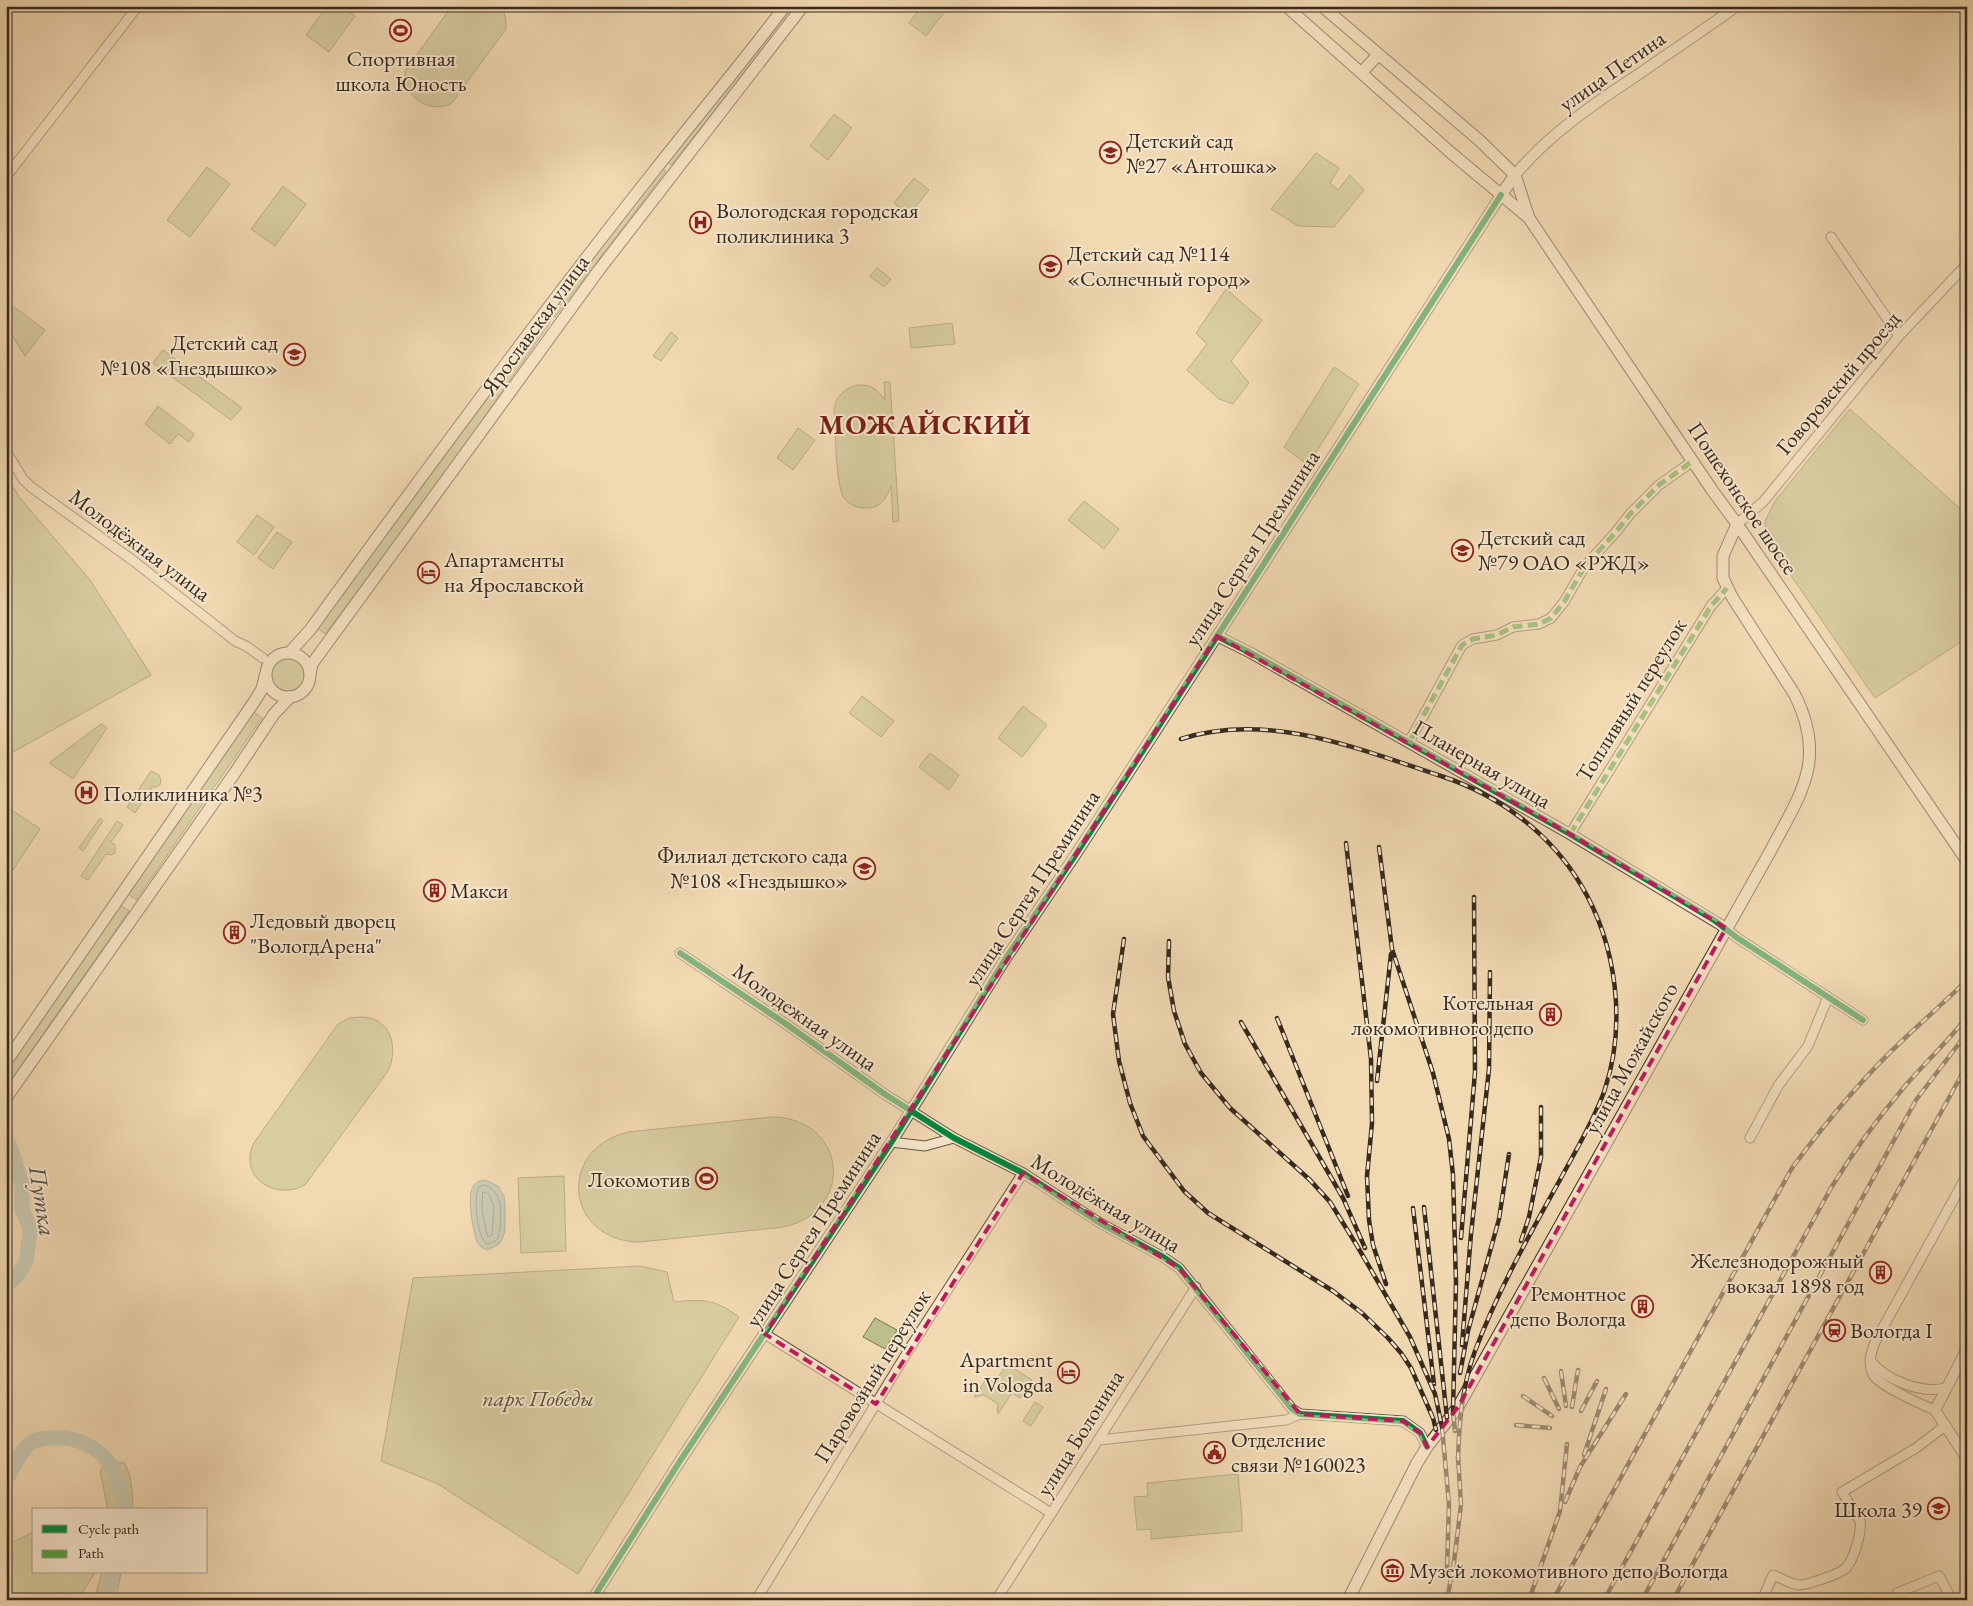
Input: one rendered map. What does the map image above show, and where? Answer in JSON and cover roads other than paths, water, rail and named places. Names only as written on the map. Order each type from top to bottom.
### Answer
[{"type":"main road","name":"Ярославская улица","points":[[290,652],[310,630],[521,344],[654,170],[785,6]]},
{"type":"main road","name":"Ярославская улица","points":[[310,674],[312,664],[587,286],[803,6]]},
{"type":"main road","name":"Пошехонское шоссе","points":[[1286,6],[1500,195],[1529,218]]},
{"type":"main road","name":"Пошехонское шоссе","points":[[1322,6],[1479,140],[1515,175],[1529,218],[1712,490],[1967,861]]},
{"type":"main road","points":[[1362,72],[1378,54]]},
{"type":"main road","points":[[1500,195],[1515,175]]},
{"type":"main road","name":"улица Можайского","points":[[1348,1600],[1427,1447],[1458,1407],[1799,798],[1808,773],[1811,752],[1802,709],[1727,588],[1723,578],[1723,556],[1737,524]]},
{"type":"main road","points":[[6,1098],[234,774],[274,714],[290,697],[299,694],[306,688],[310,674],[306,661],[299,655],[290,652],[279,654],[271,660],[266,670],[266,676],[268,686],[276,693],[290,697]]},
{"type":"main road","points":[[6,1062],[254,702],[262,689],[266,676]]},
{"type":"street","points":[[6,177],[138,6]]},
{"type":"street","name":"улица Петина","points":[[1515,175],[1540,147],[1572,121],[1737,6]]},
{"type":"street","name":"улица Сергея Преминина","points":[[592,1600],[675,1469],[891,1142],[1006,958],[1076,854],[1500,195]]},
{"type":"street","points":[[1832,237],[1898,336]]},
{"type":"street","name":"Говоровский проезд","points":[[1737,524],[1763,502],[1898,336],[1967,264]]},
{"type":"street","name":"Молодёжная улица","points":[[6,451],[23,479],[31,487],[134,562],[235,642],[246,646],[263,658]]},
{"type":"street","points":[[1409,742],[1462,645],[1473,639],[1497,635],[1513,627],[1539,624],[1552,618],[1564,602],[1585,566],[1630,514],[1659,485],[1694,461]]},
{"type":"street","name":"Топливный переулок","points":[[1570,834],[1711,606],[1727,588]]},
{"type":"street","name":"Планерная улица","points":[[1217,636],[1570,834],[1726,928]]},
{"type":"street","points":[[1726,928],[1736,937],[1863,1020]]},
{"type":"street","name":"Молодежная улица","points":[[680,953],[911,1110]]},
{"type":"street","points":[[1750,1138],[1778,1086],[1808,1046],[1828,997]]},
{"type":"street","name":"Молодёжная улица","points":[[911,1110],[954,1138],[1023,1173],[1100,1223],[1163,1257],[1179,1268],[1292,1408],[1300,1414]]},
{"type":"street","points":[[891,1142],[925,1146],[954,1138]]},
{"type":"street","name":"Паровозный переулок","points":[[756,1600],[942,1298],[1023,1173]]},
{"type":"street","points":[[1967,1175],[1878,1335],[1870,1360],[1872,1370],[1878,1380],[1935,1410],[1967,1459]]},
{"type":"street","name":"улица Болонина","points":[[996,1600],[1196,1287]]},
{"type":"street","points":[[765,1334],[1052,1513]]},
{"type":"street","points":[[1935,1410],[1967,1350]]},
{"type":"street","points":[[1870,1360],[1879,1369],[1905,1383],[1930,1390],[1946,1388]]},
{"type":"street","points":[[1099,1440],[1286,1420],[1300,1414],[1400,1420],[1409,1424],[1420,1433],[1427,1447]]},
{"type":"street","points":[[1762,1600],[1773,1575],[1792,1583],[1806,1584],[1842,1571],[1847,1567],[1860,1537],[1861,1526],[1860,1521],[1842,1492],[1916,1448],[1945,1426]]},
{"type":"street","points":[[1900,1600],[1897,1594],[1939,1576],[1952,1600]]},
{"type":"water","points":[[485,1180],[498,1186],[504,1196],[505,1205],[505,1230],[502,1240],[498,1245],[487,1250],[477,1242],[470,1204],[474,1185]]},
{"type":"waterway","name":"Путка","points":[[6,1286],[17,1276],[26,1261],[30,1234],[29,1225],[22,1210],[22,1184],[10,1146]]},
{"type":"waterway","points":[[6,1480],[23,1451],[32,1442],[48,1438],[64,1438],[82,1442],[98,1452],[111,1465],[116,1475],[125,1508]]},
{"type":"waterway","points":[[110,1600],[112,1574]]},
{"type":"railway","points":[[1181,739],[1214,731],[1247,729],[1280,731],[1345,745],[1462,784],[1503,805],[1521,818],[1554,849],[1581,885],[1603,933],[1615,986],[1615,1040],[1611,1067],[1595,1114],[1515,1263],[1475,1351],[1462,1405],[1458,1461]]},
{"type":"railway","points":[[1346,843],[1371,1059],[1372,1123],[1367,1176],[1369,1220],[1373,1245],[1386,1284]]},
{"type":"railway","points":[[1379,847],[1392,949],[1433,1073],[1449,1139],[1453,1175],[1456,1283],[1453,1412],[1455,1431]]},
{"type":"railway","points":[[1461,1238],[1475,1072],[1474,897]]},
{"type":"railway","points":[[1124,939],[1113,1014],[1119,1061],[1130,1103],[1143,1136],[1184,1191],[1208,1213],[1333,1291],[1362,1313],[1388,1338],[1411,1368],[1433,1418],[1436,1430]]},
{"type":"railway","points":[[1169,941],[1168,977],[1174,1011],[1185,1044],[1201,1073],[1230,1108],[1310,1180],[1330,1202],[1410,1337],[1435,1394],[1442,1427],[1449,1504],[1447,1569]]},
{"type":"railway","points":[[1377,1081],[1391,954]]},
{"type":"railway","points":[[1462,1345],[1471,1234],[1489,1069],[1490,972]]},
{"type":"railway","points":[[1553,1600],[1792,1168],[1874,1068],[1967,980]]},
{"type":"railway","points":[[1604,1600],[1831,1188],[1885,1110],[1967,1017]]},
{"type":"railway","points":[[1277,1018],[1348,1196]]},
{"type":"railway","points":[[1241,1022],[1343,1198],[1365,1248]]},
{"type":"railway","points":[[1642,1600],[1916,1100],[1967,1033]]},
{"type":"railway","points":[[1673,1600],[1967,1065]]},
{"type":"railway","points":[[1521,1241],[1529,1217],[1541,1157],[1541,1107]]},
{"type":"railway","points":[[1460,1373],[1468,1331],[1499,1219],[1509,1154]]},
{"type":"railway","points":[[1424,1207],[1447,1418]]},
{"type":"railway","points":[[1413,1208],[1434,1384]]},
{"type":"railway","points":[[1572,1407],[1578,1370]]},
{"type":"railway","points":[[1561,1371],[1566,1406]]},
{"type":"railway","points":[[1544,1378],[1559,1409]]},
{"type":"railway","points":[[1581,1411],[1597,1381]]},
{"type":"railway","points":[[1584,1455],[1606,1389]]},
{"type":"railway","points":[[1565,1502],[1580,1467],[1626,1394]]},
{"type":"railway","points":[[1523,1396],[1552,1416]]},
{"type":"railway","points":[[1516,1425],[1550,1428]]},
{"type":"railway","points":[[1529,1600],[1560,1511],[1567,1444]]},
{"type":"railway","points":[[1447,1600],[1461,1505],[1458,1456]]},
{"type":"place","name":"Спортивная школа Юность","points":[[401,30]]},
{"type":"place","name":"Детский сад №27 «Антошка»","points":[[1110,153]]},
{"type":"place","name":"Вологодская городская поликлиника 3","points":[[700,223]]},
{"type":"place","name":"Детский сад №114 «Солнечный город»","points":[[1051,266]]},
{"type":"place","name":"Детский сад №108 «Гнездышко»","points":[[294,355]]},
{"type":"place","name":"Детский сад №79 ОАО «РЖД»","points":[[1462,550]]},
{"type":"place","name":"Апартаменты на Ярославской","points":[[428,572]]},
{"type":"place","name":"Поликлиника №3","points":[[87,793]]},
{"type":"place","name":"Филиал детского сада №108 «Гнездышко»","points":[[864,868]]},
{"type":"place","name":"Макси","points":[[434,890]]},
{"type":"place","name":"Ледовый дворец \"ВологдАрена\"","points":[[234,933]]},
{"type":"place","name":"Котельная локомотивного депо","points":[[1550,1015]]},
{"type":"place","name":"Локомотив","points":[[706,1179]]},
{"type":"place","name":"Железнодорожный вокзал 1898 год","points":[[1880,1273]]},
{"type":"place","name":"Ремонтное депо Вологда","points":[[1642,1306]]},
{"type":"place","name":"Вологда I","points":[[1834,1330]]},
{"type":"place","name":"Apartment in Vologda","points":[[1069,1372]]},
{"type":"place","name":"Отделение связи №160023","points":[[1215,1452]]},
{"type":"place","name":"Школа 39","points":[[1938,1509]]},
{"type":"place","name":"Музей локомотивного депо Вологда","points":[[1393,1570]]},
{"type":"district","name":"МОЖАЙСКИЙ","points":[[925,424]]},
{"type":"park label","name":"парк Победы","points":[[538,1398]]}]
